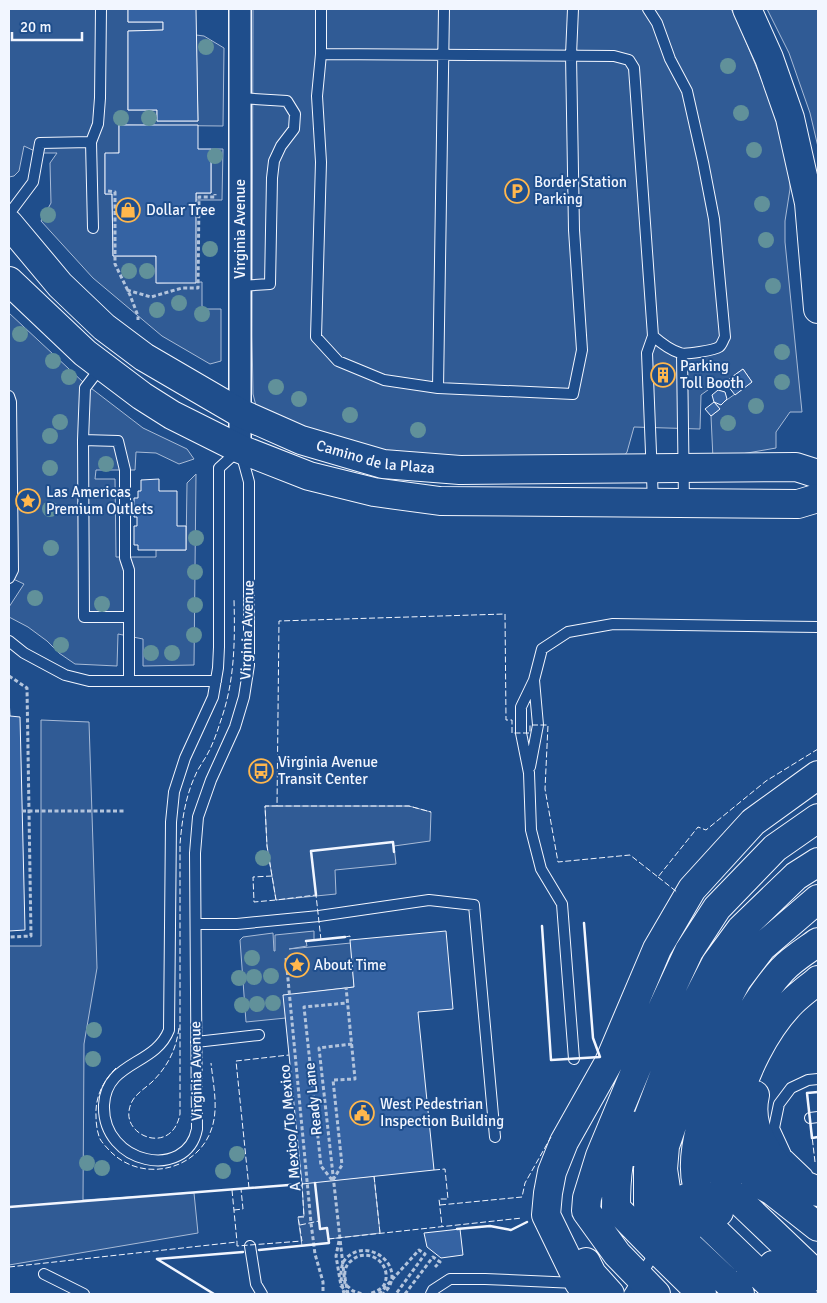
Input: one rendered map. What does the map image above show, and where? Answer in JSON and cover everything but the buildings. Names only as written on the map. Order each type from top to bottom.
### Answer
[{"type":"main road","points":[[747,9],[780,86],[790,118],[809,202],[818,309]]},
{"type":"main road","name":"Camino de la Plaza","points":[[9,224],[60,285],[104,327],[130,330],[144,357],[240,413],[301,440],[383,464],[460,470],[796,467],[818,474]]},
{"type":"main road","points":[[9,281],[85,353],[142,396],[172,415],[240,449],[309,476],[336,484],[374,492],[440,501],[798,504],[818,498]]},
{"type":"main road","points":[[102,366],[130,330]]},
{"type":"main road","points":[[818,775],[753,822],[692,889],[657,949],[609,1062],[564,1142],[552,1172],[548,1193],[698,1219],[818,1250]]},
{"type":"main road","points":[[590,1153],[674,946],[706,898],[766,834],[818,795]]},
{"type":"main road","points":[[818,818],[775,848],[717,908],[689,950],[655,1024],[590,1153],[562,1202],[698,1219],[818,1231]]},
{"type":"main road","points":[[818,840],[785,862],[778,869],[730,918],[705,955],[668,1028],[622,1146],[616,1177],[698,1219],[818,1276]]},
{"type":"main road","points":[[818,862],[796,876],[741,929],[716,964],[680,1033],[640,1136],[632,1170],[630,1195],[698,1219],[818,1268]]},
{"type":"main road","points":[[780,1294],[698,1219],[648,1169],[655,1132],[696,1029],[727,970],[752,938],[805,888],[818,880]]},
{"type":"main road","points":[[761,1294],[698,1219],[663,1169],[665,1146],[704,1043],[737,980],[762,947],[818,899]]},
{"type":"main road","points":[[720,1294],[698,1219],[679,1168],[684,1128],[716,1048],[750,986],[773,958],[818,919]]},
{"type":"main road","points":[[667,1294],[698,1219],[735,1179],[719,1148],[700,1128],[728,1053],[759,1000],[783,968],[818,942]]},
{"type":"main road","points":[[719,1148],[719,1116],[740,1057],[768,1010],[793,980],[818,962]]},
{"type":"main road","points":[[702,1294],[695,1154],[739,1145],[737,1111],[752,1063],[773,1025],[791,1003],[818,980]]},
{"type":"main road","points":[[584,1289],[698,1219],[778,1166],[767,1154],[756,1129],[752,1106],[760,1077],[780,1039],[818,1002]]},
{"type":"main road","points":[[590,1153],[818,1293]]},
{"type":"main road","points":[[698,1219],[818,1227]]},
{"type":"main road","points":[[685,1294],[698,1219]]},
{"type":"main road","points":[[698,1219],[740,1294]]},
{"type":"main road","points":[[698,1219],[803,1294]]},
{"type":"street","name":"Virginia Avenue","points":[[240,9],[240,449]]},
{"type":"lane","points":[[93,228],[91,142],[98,124],[100,98],[101,9]]},
{"type":"lane","points":[[321,9],[321,54],[317,96],[321,162],[316,337],[338,361],[384,380],[438,388],[573,394],[582,350],[574,230],[571,55],[573,9]]},
{"type":"lane","points":[[438,388],[444,9]]},
{"type":"lane","points":[[648,9],[657,23],[670,58],[687,91],[704,162],[714,219],[725,337],[721,346],[713,350],[682,354],[667,347],[653,336]]},
{"type":"lane","points":[[321,54],[614,56],[628,60],[634,68],[653,336],[647,353],[653,502]]},
{"type":"lane","points":[[240,98],[287,101],[295,114],[294,129],[281,146],[274,161],[270,284],[240,286]]},
{"type":"lane","points":[[9,214],[33,182],[40,143],[91,142]]},
{"type":"lane","points":[[682,354],[684,503]]},
{"type":"lane","points":[[102,366],[85,388],[84,618],[129,617]]},
{"type":"lane","points":[[9,396],[13,570],[9,578]]},
{"type":"lane","points":[[84,440],[118,440],[125,470],[125,558],[129,570],[129,681]]},
{"type":"lane","name":"Virginia Avenue","points":[[240,449],[249,482],[249,665],[244,696],[235,728],[211,780],[198,817],[195,853],[197,1129],[195,1139],[181,1155],[153,1160],[139,1158],[128,1153],[117,1144],[108,1130],[104,1105],[106,1094],[117,1075],[127,1066],[150,1055],[165,1040],[169,1030],[171,822],[174,792],[185,758],[213,697],[219,647],[219,468],[240,449]]},
{"type":"lane","points":[[574,1059],[562,904],[541,869],[531,830],[529,773],[521,732],[521,707],[534,680],[542,649],[568,632],[613,624],[818,627]]},
{"type":"lane","points":[[9,640],[24,654],[65,675],[89,681],[216,681]]},
{"type":"lane","points":[[529,773],[538,726],[534,680]]},
{"type":"lane","points":[[196,924],[237,924],[319,916],[429,900],[474,905],[495,1137]]},
{"type":"lane","points":[[196,1042],[259,1036]]},
{"type":"lane","points":[[698,1219],[786,1154],[774,1128],[779,1104],[791,1088],[808,1080],[818,1079]]},
{"type":"lane","points":[[250,1246],[256,1284],[262,1294]]},
{"type":"lane","points":[[44,1274],[84,1294]]},
{"type":"lane","points":[[431,1294],[433,1290],[450,1279],[485,1278],[584,1289]]},
{"type":"path","points":[[108,182],[108,192],[115,192],[115,264],[138,316],[130,330]]},
{"type":"path","points":[[127,290],[151,297],[182,288],[198,288],[198,197],[215,198],[216,189]]},
{"type":"path","points":[[9,676],[27,688],[31,936],[9,936]]},
{"type":"path","points":[[22,811],[125,811]]},
{"type":"path","name":"A Mexico/To Mexico","points":[[286,958],[311,1223],[315,1254],[323,1282],[323,1294]]},
{"type":"path","points":[[333,1181],[342,1165],[333,1080],[355,1078],[346,987]]},
{"type":"path","points":[[347,1003],[304,1007],[321,1166],[333,1181],[345,1284],[353,1291],[362,1294]]},
{"type":"path","name":"Ready Lane","points":[[333,1181],[319,1048],[352,1044]]},
{"type":"path","points":[[340,1237],[336,1256],[341,1286],[347,1294]]},
{"type":"path","points":[[347,1294],[341,1271],[343,1261],[363,1249],[375,1251],[385,1259],[391,1272],[390,1284],[383,1294]]},
{"type":"path","points":[[379,1294],[419,1250],[425,1254],[396,1294]]},
{"type":"path","points":[[347,1294],[345,1271],[348,1264],[354,1258],[364,1254],[373,1256],[382,1263],[386,1272],[384,1284],[379,1290],[369,1294]]},
{"type":"shaded area","points":[[9,9],[128,9],[128,22],[163,22],[163,30],[128,31],[128,110],[157,110],[157,121],[198,121],[196,35],[204,36],[224,48],[223,126],[119,125],[119,153],[105,154],[105,194],[112,194],[113,256],[156,256],[157,283],[202,282],[202,306],[206,309],[221,309],[221,361],[210,364],[162,336],[93,278],[41,221],[51,203],[50,163],[57,153],[39,153],[24,146],[19,171],[14,176],[9,177]]},
{"type":"shaded area","name":"Border Station Parking","points":[[253,9],[731,9],[763,83],[790,162],[790,189],[785,221],[785,242],[802,412],[790,412],[776,432],[776,448],[713,459],[711,416],[720,409],[714,402],[721,404],[752,382],[743,369],[725,382],[712,387],[701,395],[700,429],[634,427],[627,452],[619,463],[417,458],[325,439],[256,406],[253,394],[252,336]]},
{"type":"shaded area","points":[[767,9],[818,9],[818,147],[810,113],[789,53]]},
{"type":"shaded area","points":[[211,149],[223,149],[222,200],[196,200],[196,193],[211,193]]},
{"type":"shaded area","points":[[9,313],[83,382],[143,428],[187,449],[194,459],[179,464],[156,453],[136,452],[135,470],[96,470],[95,479],[115,479],[116,557],[156,557],[156,550],[186,550],[187,483],[196,474],[194,665],[143,666],[143,639],[118,634],[117,666],[75,664],[28,627],[9,617],[9,607],[24,584],[9,577]]},
{"type":"shaded area","points":[[41,720],[89,722],[97,968],[84,1044],[83,1200],[194,1193],[198,1233],[9,1265],[9,946],[41,946]]},
{"type":"shaded area","points":[[265,806],[409,806],[431,812],[430,841],[394,846],[396,864],[335,870],[336,894],[276,900],[267,846]]},
{"type":"shaded area","points":[[314,931],[314,940],[306,941],[307,946],[289,949],[351,943],[354,987],[295,994],[315,1182],[374,1176],[380,1233],[329,1239],[329,1243],[302,1246],[298,1217],[304,1216],[302,1184],[286,1018],[246,1022],[240,940],[243,937],[273,933],[275,951],[275,935]]},
{"type":"fence","points":[[179,1028],[176,1043],[167,1064],[132,1101],[130,1106],[130,1120],[134,1128],[150,1138],[159,1138],[168,1134],[175,1127],[180,1114],[180,844],[184,810],[189,793],[198,770],[212,744],[230,688],[233,658],[234,599]]},
{"type":"fence","points":[[321,940],[316,895],[276,900],[267,846],[265,806],[277,806],[279,621],[505,614],[506,720],[512,720],[512,733],[530,733],[530,725],[548,725],[545,789],[558,862],[630,855],[658,877],[698,827],[706,830],[766,781],[818,749]]},
{"type":"fence","points":[[277,806],[409,806],[431,812]]},
{"type":"fence","points":[[272,876],[253,877],[254,902],[276,900]]},
{"type":"fence","points":[[658,877],[676,893]]},
{"type":"fence","points":[[345,937],[350,936],[350,940]]},
{"type":"fence","points":[[249,1188],[236,1061],[289,1055]]},
{"type":"fence","points":[[116,1068],[107,1078],[98,1096],[96,1122],[100,1139],[112,1153],[125,1162],[140,1168],[156,1169],[171,1167],[185,1161],[197,1152],[207,1139],[213,1124],[215,1109],[211,1063]]},
{"type":"fence","points":[[815,1162],[807,1093],[818,1092]]},
{"type":"fence","points":[[440,1205],[522,1197],[525,1183],[551,1137]]},
{"type":"fence","points":[[434,1170],[445,1169],[448,1199],[439,1199],[442,1226]]},
{"type":"fence","points":[[374,1176],[380,1233]]},
{"type":"fence","points":[[9,1267],[237,1242],[237,1246],[302,1241],[298,1217],[304,1217],[302,1184]]},
{"type":"fence","points":[[234,1210],[243,1209],[241,1189]]},
{"type":"fence","points":[[232,1190],[237,1242]]},
{"type":"fence","points":[[328,1239],[522,1218]]},
{"type":"fence","points":[[300,1225],[319,1221]]},
{"type":"wall","points":[[316,895],[311,851],[393,842],[394,852]]},
{"type":"wall","points":[[542,926],[551,1060],[600,1057],[593,1038],[584,923]]},
{"type":"wall","points":[[306,941],[345,937]]},
{"type":"wall","points":[[818,1092],[807,1093],[812,1138],[818,1137]]},
{"type":"wall","points":[[259,1250],[329,1243],[327,1228],[320,1229],[315,1183]]},
{"type":"wall","points":[[9,1207],[302,1184]]},
{"type":"wall","points":[[457,1229],[490,1226],[511,1230],[527,1222]]},
{"type":"wall","points":[[157,1259],[243,1252]]},
{"type":"wall","points":[[157,1259],[214,1294]]},
{"type":"place","name":"Border Station Parking","points":[[517,191]]},
{"type":"place","name":"Dollar Tree","points":[[128,210]]},
{"type":"place","name":"Parking Toll Booth","points":[[663,375]]},
{"type":"place","name":"Las Americas Premium Outlets","points":[[28,501]]},
{"type":"place","name":"Virginia Avenue Transit Center","points":[[261,771]]},
{"type":"place","name":"About Time","points":[[297,965]]},
{"type":"place","name":"West Pedestrian Inspection Building","points":[[362,1113]]}]
